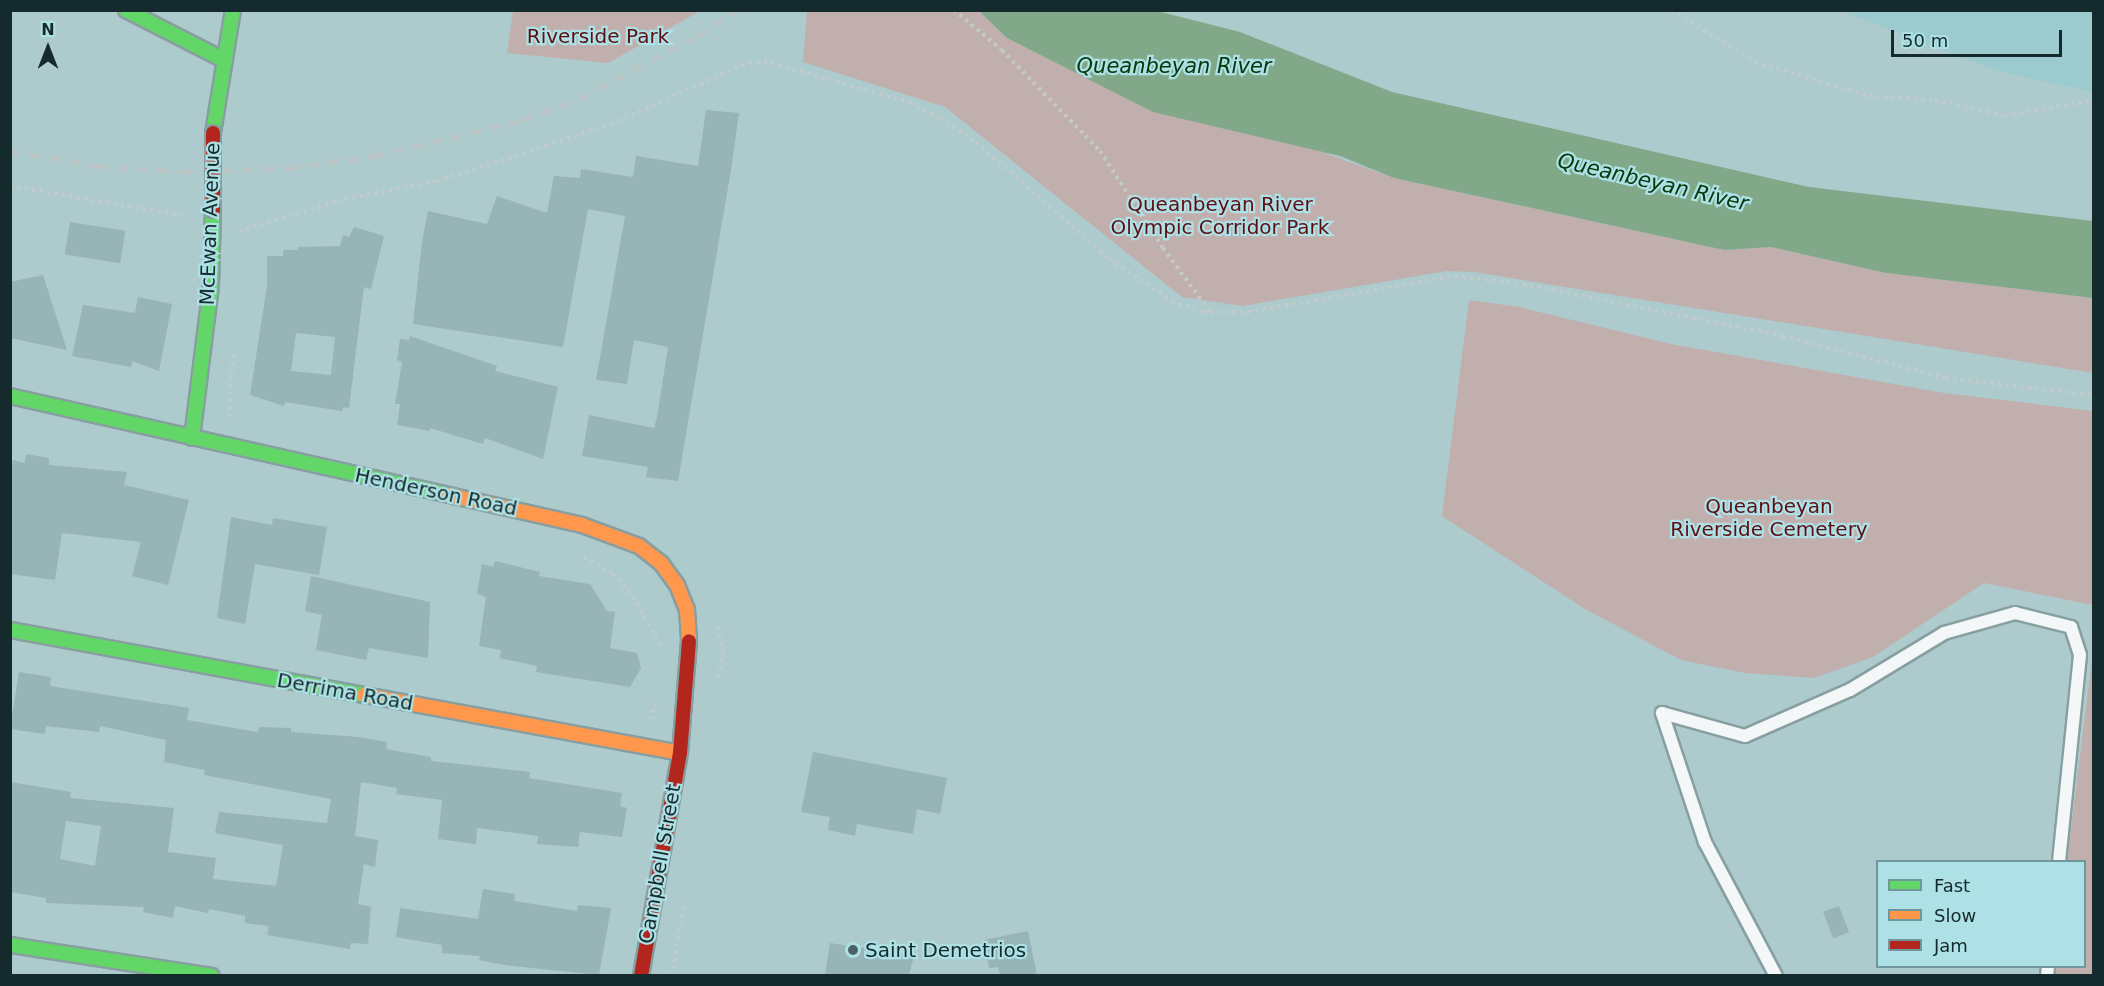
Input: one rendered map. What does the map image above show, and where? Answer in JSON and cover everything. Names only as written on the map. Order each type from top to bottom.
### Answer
[{"type":"street","points":[[126,10],[224,60]]},
{"type":"street","name":"McEwan Avenue","points":[[192,438],[211,286],[213,133],[233,10]]},
{"type":"street","name":"Henderson Road","points":[[10,396],[573,523],[639,546],[661,563],[677,585],[687,610],[690,663],[680,753]]},
{"type":"street","name":"Derrima Road","points":[[10,630],[680,753]]},
{"type":"street","name":"Campbell Street","points":[[640,975],[680,753]]},
{"type":"street","points":[[10,945],[212,975]]},
{"type":"lane","points":[[1776,975],[1705,842],[1662,713],[1745,736],[1850,690],[1944,633],[2015,613],[2071,627],[2080,655],[2059,860]]},
{"type":"path","points":[[954,10],[1002,50],[1100,151],[1163,248],[1212,313]]},
{"type":"path","points":[[1672,10],[1755,62],[1869,96],[1935,100],[2005,116],[2094,100]]},
{"type":"path","points":[[238,238],[237,232],[345,199],[436,181],[557,142],[618,120],[742,65],[764,62],[910,104],[940,118],[976,142],[1109,259],[1172,301],[1212,313],[1248,312],[1455,276],[1523,284],[1783,336],[1947,378],[2094,395]]},
{"type":"path","points":[[10,186],[188,216],[192,221]]},
{"type":"path","points":[[195,411],[240,420]]},
{"type":"path","points":[[577,555],[613,574],[633,597],[663,652]]},
{"type":"path","points":[[716,617],[723,652],[717,691]]},
{"type":"path","points":[[648,747],[650,721],[657,701]]},
{"type":"path","points":[[672,975],[685,900]]},
{"type":"shaded area","points":[[1842,11],[2093,11],[2093,92],[1997,71]]},
{"type":"green space","name":"Riverside Park","points":[[513,10],[700,11],[608,63],[507,53]]},
{"type":"green space","name":"Queanbeyan River Olympic Corridor Park","points":[[807,11],[979,11],[1007,38],[1394,178],[1724,250],[1771,247],[1886,273],[2093,298],[2093,373],[1474,272],[1447,271],[1243,306],[1182,297],[945,107],[803,62]]},
{"type":"green space","name":"Queanbeyan Riverside Cemetery","points":[[1469,300],[1519,307],[1671,344],[1944,393],[2093,411],[2093,605],[1984,583],[1873,657],[1814,678],[1745,673],[1681,660],[1585,609],[1442,516]]},
{"type":"green space","points":[[2093,651],[2093,975],[2054,975],[2055,968],[2086,968],[2086,860],[2067,860]]},
{"type":"water","name":"Queanbeyan River","points":[[979,11],[1157,11],[1240,32],[1392,92],[1809,187],[2093,221],[2093,298],[1886,273],[1771,247],[1724,250],[1394,178],[1340,156],[1153,112],[1007,38]]},
{"type":"building","points":[[706,110],[739,113],[678,481],[646,477],[648,467],[582,456],[589,415],[654,428],[657,417],[668,347],[634,340],[627,384],[596,380],[625,216],[588,209],[563,347],[413,324],[422,242],[428,211],[487,224],[497,196],[547,213],[554,176],[580,178],[581,169],[633,177],[636,156],[698,166]]},
{"type":"building","points":[[70,222],[125,231],[120,263],[65,255]]},
{"type":"building","points":[[354,227],[384,236],[371,289],[364,287],[349,408],[343,407],[342,411],[285,402],[284,406],[250,395],[267,286],[267,256],[283,256],[283,250],[298,250],[298,247],[340,246],[343,235],[349,237]],"holes":[[[296,333],[335,337],[331,375],[291,371]]]},
{"type":"building","points":[[43,275],[67,350],[10,338],[10,282]]},
{"type":"building","points":[[138,297],[172,304],[159,371],[132,361],[131,367],[72,356],[83,305],[135,313]]},
{"type":"building","points":[[410,336],[497,366],[495,371],[558,387],[543,459],[485,438],[483,444],[430,428],[430,431],[397,425],[400,404],[395,404],[402,362],[397,360],[400,339],[409,340]]},
{"type":"building","points":[[26,454],[49,458],[49,465],[127,472],[124,485],[189,500],[168,585],[132,576],[141,542],[62,533],[55,580],[10,574],[10,477],[13,460],[25,463]]},
{"type":"building","points":[[231,517],[272,525],[273,518],[327,527],[319,575],[255,564],[245,624],[217,618]]},
{"type":"building","points":[[495,561],[540,572],[539,576],[590,584],[607,611],[615,612],[610,648],[637,653],[641,668],[630,687],[536,672],[537,666],[500,658],[501,650],[479,646],[486,597],[477,594],[482,564],[493,567]]},
{"type":"building","points":[[311,576],[430,602],[428,658],[369,648],[366,660],[316,650],[322,615],[305,611]]},
{"type":"building","points":[[19,672],[51,677],[50,686],[189,708],[187,720],[258,732],[259,727],[291,728],[291,732],[359,737],[387,742],[386,749],[431,757],[431,761],[530,772],[529,778],[622,793],[620,806],[627,808],[622,837],[580,832],[578,847],[537,844],[538,836],[477,828],[476,844],[438,839],[442,800],[396,794],[397,788],[361,782],[355,836],[378,840],[375,867],[364,864],[358,904],[371,907],[368,944],[351,943],[350,949],[267,935],[269,926],[245,923],[245,916],[209,909],[208,913],[175,906],[173,918],[143,912],[144,907],[46,903],[46,898],[10,892],[10,782],[71,792],[70,798],[174,808],[168,852],[216,858],[213,879],[276,886],[283,845],[215,833],[219,812],[327,823],[331,799],[204,775],[205,770],[164,762],[166,740],[100,726],[99,732],[46,726],[45,734],[10,729]],"holes":[[[66,821],[101,826],[95,866],[60,859]]]},
{"type":"building","points":[[813,752],[947,778],[940,814],[917,809],[913,834],[857,824],[855,836],[828,830],[830,817],[801,812]]},
{"type":"building","points":[[483,889],[515,894],[514,901],[577,911],[578,905],[611,908],[599,975],[504,965],[479,960],[480,956],[442,953],[442,945],[396,937],[400,908],[478,919]]},
{"type":"building","points":[[1839,906],[1849,932],[1833,938],[1823,912]]},
{"type":"building","points":[[1028,931],[1037,975],[1000,975],[998,967],[989,968],[984,940]]},
{"type":"building","name":"Saint Demetrios","points":[[830,943],[914,956],[909,975],[825,975]]},
{"type":"railway","points":[[10,151],[98,166],[184,172],[289,168],[374,156],[523,120],[580,98],[698,36],[737,10]]},
{"type":"traffic: fast","points":[[126,10],[224,60]]},
{"type":"traffic: fast","points":[[213,133],[233,10]]},
{"type":"traffic: fast","points":[[192,438],[211,286],[213,210]]},
{"type":"traffic: fast","points":[[10,396],[449,495]]},
{"type":"traffic: fast","points":[[10,630],[364,695]]},
{"type":"traffic: fast","points":[[10,945],[212,976]]},
{"type":"traffic: slow","points":[[449,495],[582,525],[639,546],[661,563],[677,585],[687,610],[689,641]]},
{"type":"traffic: slow","points":[[364,695],[680,753]]},
{"type":"traffic: jam","points":[[213,133],[213,210]]},
{"type":"traffic: jam","points":[[641,976],[680,753],[689,641]]},
{"type":"place","name":"Saint Demetrios","points":[[853,950]]}]
